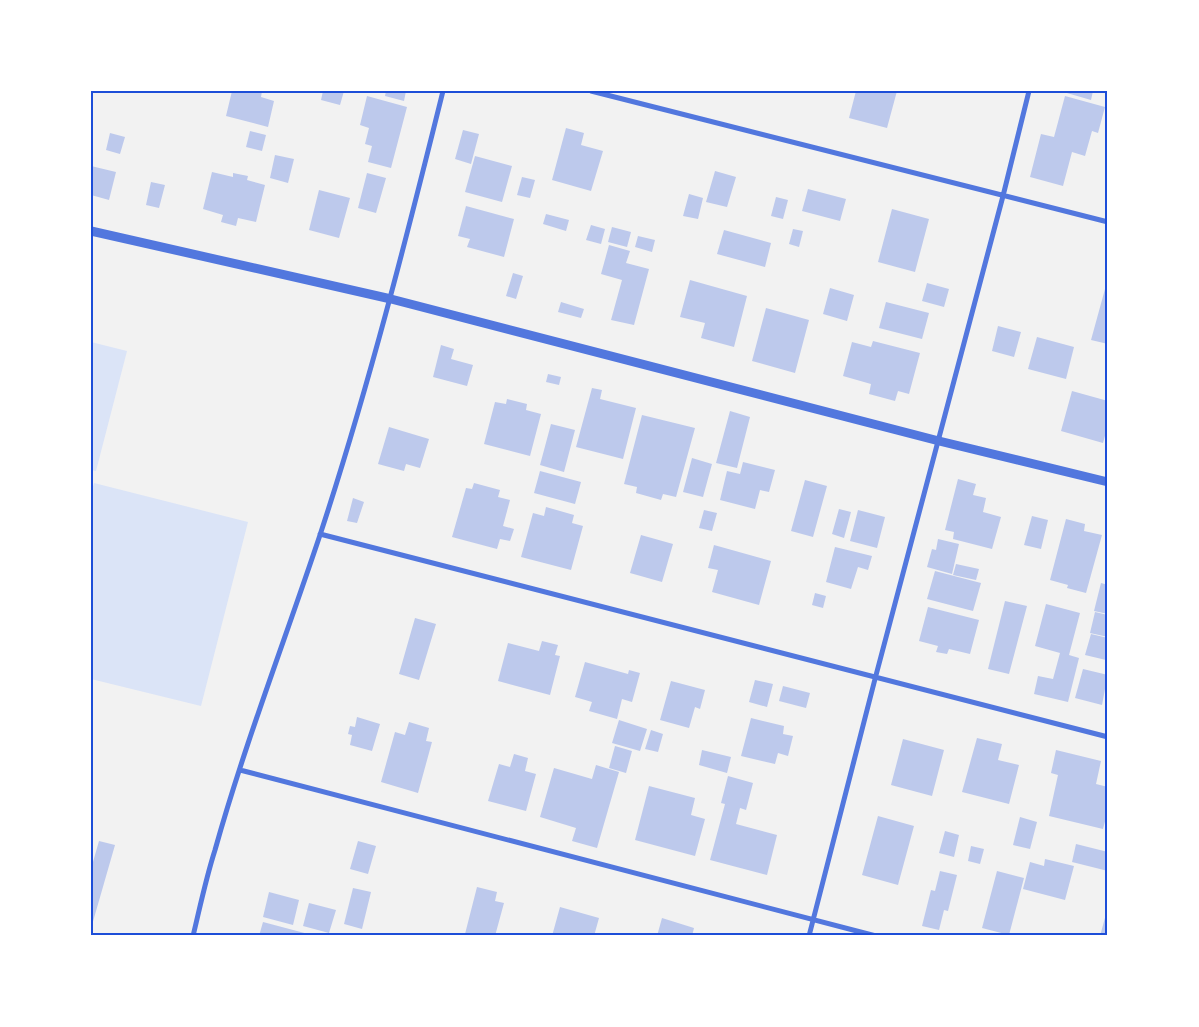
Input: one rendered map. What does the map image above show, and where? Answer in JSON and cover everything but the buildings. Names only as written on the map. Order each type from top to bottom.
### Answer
[{"type":"street","points":[[193,936],[214,850],[320,534],[391,299],[443,91]]},
{"type":"street","points":[[591,91],[1108,222]]},
{"type":"street","points":[[809,936],[1029,91]]},
{"type":"street","points":[[91,231],[391,299],[939,441],[1108,482]]},
{"type":"street","points":[[320,534],[1108,737]]},
{"type":"street","points":[[240,770],[876,936]]},
{"type":"shaded area","points":[[91,342],[127,351],[96,471],[91,470]]},
{"type":"shaded area","points":[[94,483],[248,522],[201,706],[91,679],[91,493]]}]
